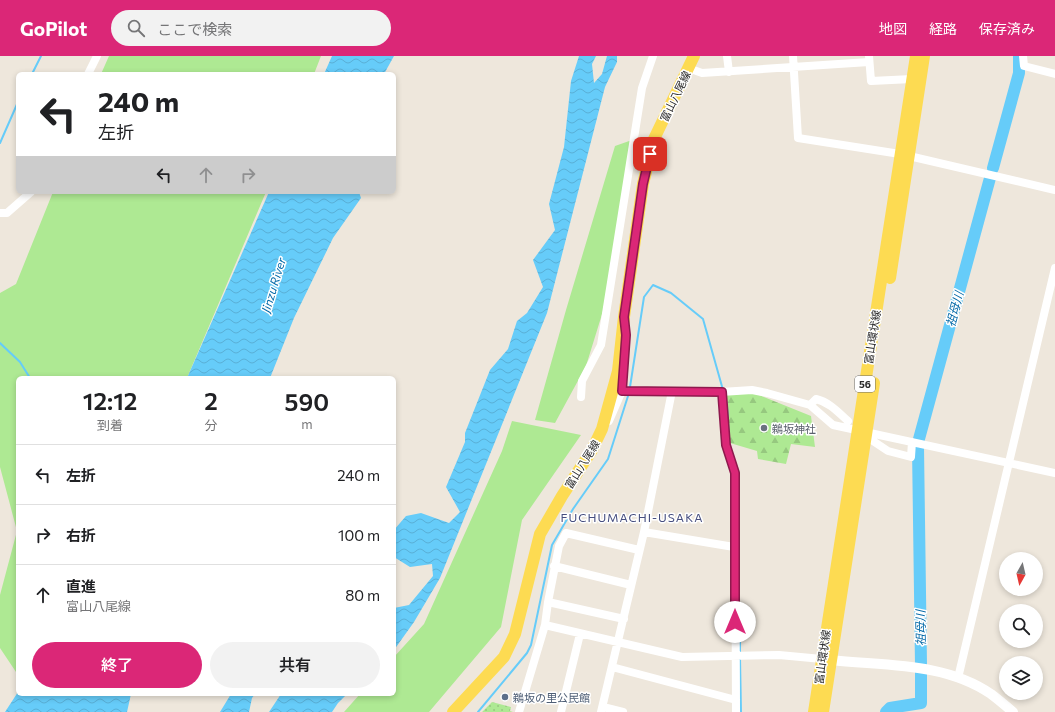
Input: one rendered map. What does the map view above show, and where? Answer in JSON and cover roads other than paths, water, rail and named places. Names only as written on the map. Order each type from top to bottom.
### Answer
[{"type":"main road","name":"富山八尾線","points":[[453,712],[504,657],[515,634],[540,534],[562,496],[592,450],[602,429],[614,389],[643,184],[654,139],[694,56]]},
{"type":"main road","name":"富山環状線","points":[[814,712],[826,659],[866,434],[916,56]]},
{"type":"main road","name":"富山環状線","points":[[904,155],[924,56]]},
{"type":"main road","name":"富山環状線","points":[[823,712],[826,659]]},
{"type":"street","points":[[89,72],[97,56]]},
{"type":"street","points":[[581,397],[582,381],[601,345],[642,88],[653,56]]},
{"type":"street","points":[[727,56],[729,72]]},
{"type":"street","points":[[793,56],[798,138],[904,155],[1055,190]]},
{"type":"street","points":[[1023,56],[1024,66],[1055,74]]},
{"type":"street","points":[[688,68],[702,73],[729,72],[869,59],[871,81],[912,78]]},
{"type":"street","points":[[0,213],[7,213],[29,194]]},
{"type":"street","points":[[958,678],[1055,268]]},
{"type":"street","points":[[592,450],[622,391],[626,335],[624,317]]},
{"type":"street","points":[[622,391],[723,392],[752,390],[768,393],[810,406],[833,424],[866,434],[912,442],[1055,473]]},
{"type":"street","points":[[624,712],[602,709],[644,532],[672,391]]},
{"type":"street","points":[[723,392],[726,445],[735,473],[734,547],[736,712]]},
{"type":"street","points":[[810,406],[816,399],[821,400],[828,403],[848,421]]},
{"type":"street","points":[[866,434],[888,451],[911,457],[912,442]]},
{"type":"street","points":[[644,532],[734,547]]},
{"type":"street","points":[[519,712],[545,625],[554,566],[559,546],[566,533],[639,550]]},
{"type":"street","points":[[554,566],[631,585]]},
{"type":"street","points":[[548,602],[624,619]]},
{"type":"street","points":[[545,625],[682,657],[779,655],[925,668],[958,678],[990,694],[1013,712]]},
{"type":"street","points":[[561,712],[580,634]]},
{"type":"street","points":[[612,667],[736,700]]},
{"type":"water","points":[[332,56],[394,56],[385,72],[325,72]]},
{"type":"water","points":[[579,56],[596,56],[592,64],[594,83],[602,74],[607,56],[617,56],[617,62],[605,87],[547,313],[440,578],[414,622],[396,647],[396,608],[409,605],[433,576],[432,564],[410,567],[396,558],[396,528],[406,516],[421,513],[449,523],[460,512],[446,487],[465,442],[465,433],[490,370],[508,349],[517,321],[527,313],[543,287],[533,260],[555,230],[549,204],[564,147],[571,81]]},
{"type":"water","name":"Jinzu River","points":[[268,194],[360,194],[361,198],[333,238],[294,318],[271,376],[188,376]]},
{"type":"water","points":[[16,695],[131,696],[127,712],[5,712]]},
{"type":"water","points":[[230,696],[254,696],[249,712],[220,712]]},
{"type":"water","points":[[280,696],[345,696],[332,712],[269,712]]},
{"type":"waterway","points":[[33,72],[41,56]]},
{"type":"waterway","name":"祖母川","points":[[993,168],[1019,73],[1019,56]]},
{"type":"waterway","points":[[0,143],[16,107]]},
{"type":"waterway","name":"祖母川","points":[[919,439],[990,178]]},
{"type":"waterway","points":[[630,387],[644,297],[653,285],[671,293],[703,319],[723,390]]},
{"type":"waterway","points":[[0,343],[20,362],[29,376]]},
{"type":"waterway","points":[[725,394],[729,439]]},
{"type":"waterway","points":[[478,712],[527,653],[531,645],[552,545],[573,509],[608,459],[628,396]]},
{"type":"waterway","name":"祖母川","points":[[918,447],[921,665]]},
{"type":"waterway","points":[[740,628],[740,653]]},
{"type":"waterway","points":[[740,658],[741,712]]},
{"type":"waterway","name":"祖母川","points":[[886,712],[890,708],[921,703],[921,672]]},
{"type":"place","name":"鵜坂神社","points":[[764,428]]},
{"type":"place","name":"鵜坂の里公民館","points":[[505,697]]},
{"type":"district","name":"FUCHUMACHI-USAKA","points":[[632,517]]}]
